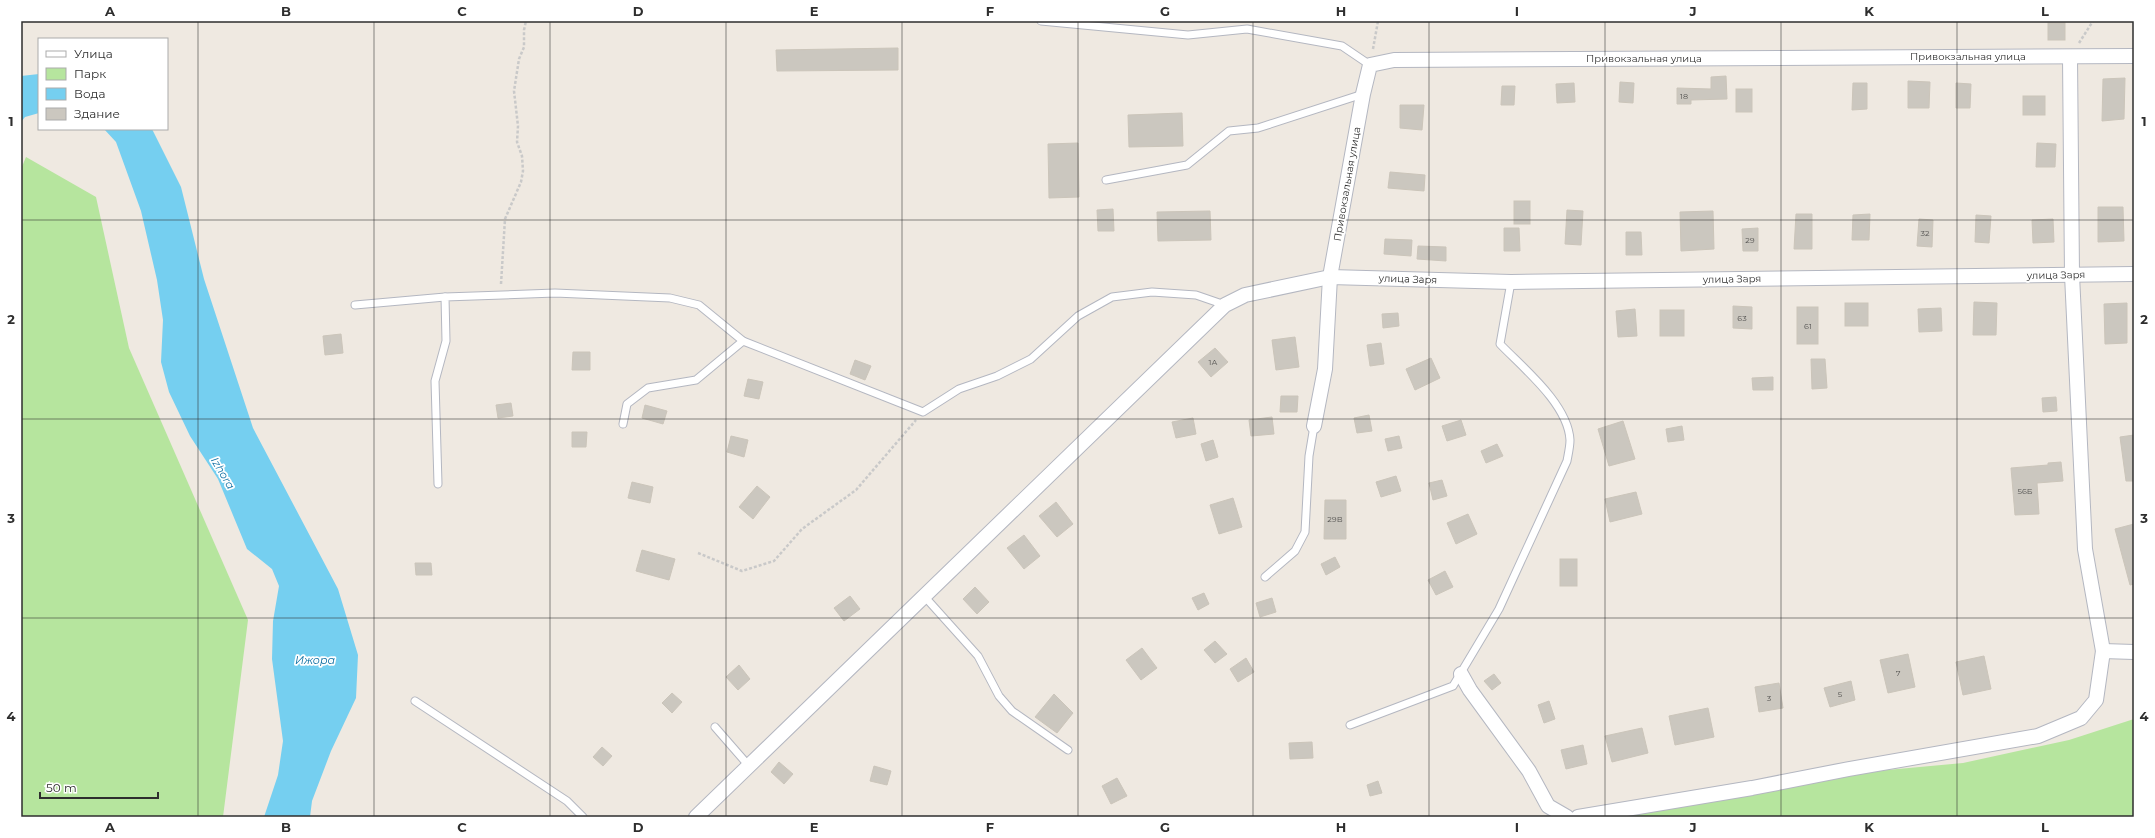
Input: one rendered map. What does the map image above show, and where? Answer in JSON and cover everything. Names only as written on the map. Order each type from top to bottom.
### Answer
[{"type":"street","name":"Привокзальная улица","points":[[1314,426],[1325,369],[1330,277],[1363,94],[1370,65],[1402,60],[2134,56]]},
{"type":"street","points":[[1578,817],[1752,788],[1849,769],[2038,736],[2081,718],[2096,700],[2103,651],[2085,549],[2072,275],[2070,57]]},
{"type":"street","name":"улица Заря","points":[[696,817],[1225,305],[1246,295],[1330,277],[1511,282],[2134,274]]},
{"type":"street","points":[[2103,651],[2134,652]]},
{"type":"street","points":[[1461,674],[1470,690],[1529,771],[1548,806],[1567,817]]},
{"type":"lane","points":[[1042,21],[1188,34],[1247,29],[1342,46],[1370,65]]},
{"type":"lane","points":[[1106,180],[1187,166],[1228,131],[1258,128],[1363,94]]},
{"type":"lane","points":[[1350,725],[1454,686],[1499,609],[1567,461],[1570,440],[1564,419],[1548,394],[1500,344],[1511,282]]},
{"type":"lane","points":[[355,305],[445,297],[556,293],[670,298],[698,305],[743,341],[923,412],[959,389],[997,376],[1031,359],[1078,316],[1112,297],[1152,292],[1196,295],[1225,305]]},
{"type":"lane","points":[[438,484],[435,381],[446,341],[445,297]]},
{"type":"lane","points":[[622,424],[627,404],[648,388],[696,380],[743,341]]},
{"type":"lane","points":[[1265,577],[1295,551],[1305,532],[1309,456],[1314,426]]},
{"type":"lane","points":[[925,597],[978,656],[999,696],[1012,711],[1068,750]]},
{"type":"lane","points":[[415,701],[567,801],[583,817]]},
{"type":"lane","points":[[716,727],[749,766]]},
{"type":"path","points":[[501,295],[505,219],[521,182],[523,171],[522,156],[517,142],[518,126],[514,91],[519,60],[524,47],[524,30],[526,21]]},
{"type":"path","points":[[1370,65],[1378,21]]},
{"type":"path","points":[[2070,57],[2092,21]]},
{"type":"path","points":[[698,553],[742,571],[774,560],[802,529],[856,490],[923,412]]},
{"type":"green space","points":[[26,157],[96,197],[129,348],[248,620],[223,817],[21,817],[21,169]]},
{"type":"green space","points":[[2134,719],[2134,817],[1577,817],[1822,776],[1963,763],[2069,740]]},
{"type":"water","points":[[38,74],[38,113],[25,117],[21,122],[21,76]]},
{"type":"water","name":"Ижора","points":[[105,130],[152,130],[181,187],[204,279],[253,428],[338,589],[358,655],[356,698],[331,751],[312,801],[310,817],[264,817],[278,775],[283,741],[272,659],[273,621],[279,586],[272,569],[247,549],[218,479],[190,436],[169,392],[161,362],[163,320],[157,280],[141,211],[116,142]]},
{"type":"building","points":[[2048,23],[2065,23],[2065,40],[2048,40]]},
{"type":"building","points":[[898,48],[898,70],[777,71],[776,50]]},
{"type":"building","points":[[1726,76],[1727,99],[1691,100],[1691,104],[1677,104],[1677,88],[1711,89],[1711,77]]},
{"type":"building","points":[[2125,78],[2124,119],[2102,121],[2103,79]]},
{"type":"building","points":[[1908,81],[1930,82],[1929,108],[1908,108]]},
{"type":"building","points":[[1620,82],[1634,83],[1633,103],[1619,102]]},
{"type":"building","points":[[1574,83],[1575,102],[1557,103],[1556,84]]},
{"type":"building","points":[[1853,83],[1867,83],[1867,109],[1852,110]]},
{"type":"building","points":[[1956,83],[1971,84],[1970,108],[1956,108]]},
{"type":"building","points":[[1502,86],[1515,86],[1514,105],[1501,105]]},
{"type":"building","points":[[1736,89],[1752,89],[1752,112],[1736,112]]},
{"type":"building","points":[[2023,96],[2045,96],[2045,115],[2023,115]]},
{"type":"building","points":[[1400,105],[1424,105],[1422,130],[1400,128]]},
{"type":"building","points":[[1182,113],[1183,146],[1129,147],[1128,115]]},
{"type":"building","points":[[1078,143],[1079,197],[1049,198],[1048,144]]},
{"type":"building","points":[[2037,143],[2056,144],[2055,167],[2036,167]]},
{"type":"building","points":[[1390,172],[1425,175],[1424,191],[1388,188]]},
{"type":"building","points":[[1514,201],[1530,201],[1530,224],[1514,224]]},
{"type":"building","points":[[2098,207],[2123,207],[2124,241],[2098,242]]},
{"type":"building","points":[[1113,209],[1114,231],[1098,231],[1097,210]]},
{"type":"building","points":[[1567,210],[1583,211],[1581,245],[1565,244]]},
{"type":"building","points":[[1210,211],[1211,240],[1158,241],[1157,212]]},
{"type":"building","points":[[1713,211],[1714,249],[1681,251],[1680,212]]},
{"type":"building","points":[[1796,214],[1812,214],[1812,249],[1794,249]]},
{"type":"building","points":[[1870,214],[1869,240],[1852,240],[1853,215]]},
{"type":"building","points":[[1976,215],[1991,216],[1989,243],[1975,242]]},
{"type":"building","points":[[1919,219],[1933,220],[1932,247],[1917,246]]},
{"type":"building","points":[[2053,219],[2054,242],[2033,243],[2032,220]]},
{"type":"building","points":[[1504,228],[1519,228],[1520,251],[1504,251]]},
{"type":"building","points":[[1758,228],[1758,251],[1743,251],[1742,229]]},
{"type":"building","points":[[1626,232],[1641,232],[1642,255],[1626,255]]},
{"type":"building","points":[[1385,239],[1412,240],[1411,256],[1384,254]]},
{"type":"building","points":[[1418,246],[1446,247],[1446,261],[1417,259]]},
{"type":"building","points":[[1974,302],[1997,303],[1996,335],[1973,335]]},
{"type":"building","points":[[1845,303],[1868,303],[1868,326],[1845,326]]},
{"type":"building","points":[[2127,303],[2127,343],[2105,344],[2104,304]]},
{"type":"building","points":[[1733,306],[1752,307],[1752,329],[1733,328]]},
{"type":"building","points":[[1797,307],[1818,307],[1818,344],[1797,344]]},
{"type":"building","points":[[1941,308],[1942,331],[1919,332],[1918,309]]},
{"type":"building","points":[[1635,309],[1637,336],[1618,337],[1616,311]]},
{"type":"building","points":[[1660,310],[1684,310],[1684,336],[1660,336]]},
{"type":"building","points":[[1398,313],[1399,326],[1383,328],[1382,314]]},
{"type":"building","points":[[341,334],[343,353],[325,355],[323,336]]},
{"type":"building","points":[[1295,337],[1299,367],[1276,370],[1272,340]]},
{"type":"building","points":[[1381,343],[1384,364],[1370,366],[1367,345]]},
{"type":"building","points":[[1215,348],[1228,362],[1211,377],[1198,362]]},
{"type":"building","points":[[573,352],[590,352],[590,370],[572,370]]},
{"type":"building","points":[[1431,358],[1440,378],[1415,390],[1406,369]]},
{"type":"building","points":[[1811,359],[1825,359],[1827,388],[1812,389]]},
{"type":"building","points":[[855,360],[871,366],[865,380],[850,374]]},
{"type":"building","points":[[1773,377],[1773,390],[1753,390],[1752,378]]},
{"type":"building","points":[[748,379],[763,382],[759,399],[744,396]]},
{"type":"building","points":[[1281,396],[1298,396],[1297,412],[1280,412]]},
{"type":"building","points":[[2056,397],[2057,411],[2043,412],[2042,398]]},
{"type":"building","points":[[511,403],[513,416],[498,418],[496,405]]},
{"type":"building","points":[[645,405],[667,411],[663,424],[642,418]]},
{"type":"building","points":[[1369,415],[1372,431],[1357,433],[1354,418]]},
{"type":"building","points":[[1272,417],[1274,434],[1251,436],[1249,420]]},
{"type":"building","points":[[1193,418],[1196,434],[1176,438],[1172,422]]},
{"type":"building","points":[[1461,420],[1466,435],[1447,441],[1442,426]]},
{"type":"building","points":[[1623,421],[1635,459],[1609,466],[1598,429]]},
{"type":"building","points":[[1682,426],[1684,440],[1668,442],[1666,429]]},
{"type":"building","points":[[572,432],[587,432],[586,447],[572,447]]},
{"type":"building","points":[[2134,435],[2134,481],[2126,481],[2120,437]]},
{"type":"building","points":[[731,436],[748,440],[744,457],[727,452]]},
{"type":"building","points":[[1399,436],[1402,448],[1388,451],[1385,439]]},
{"type":"building","points":[[1213,440],[1218,457],[1206,461],[1201,444]]},
{"type":"building","points":[[1497,444],[1503,456],[1486,463],[1481,451]]},
{"type":"building","points":[[2061,462],[2063,481],[2037,483],[2039,514],[2015,515],[2011,468],[2048,465],[2048,463]]},
{"type":"building","points":[[1396,476],[1401,491],[1381,497],[1376,482]]},
{"type":"building","points":[[1442,480],[1447,496],[1433,500],[1429,483]]},
{"type":"building","points":[[632,482],[653,487],[650,503],[628,498]]},
{"type":"building","points":[[757,486],[770,497],[753,519],[739,507]]},
{"type":"building","points":[[1636,492],[1642,514],[1610,522],[1605,499]]},
{"type":"building","points":[[1233,498],[1242,527],[1219,534],[1210,505]]},
{"type":"building","points":[[1325,500],[1346,500],[1346,539],[1324,539]]},
{"type":"building","points":[[1056,502],[1073,524],[1057,537],[1039,516]]},
{"type":"building","points":[[1468,514],[1477,534],[1456,544],[1447,523]]},
{"type":"building","points":[[2134,524],[2134,584],[2130,585],[2115,529]]},
{"type":"building","points":[[1024,535],[1040,556],[1024,569],[1007,548]]},
{"type":"building","points":[[642,550],[675,559],[669,580],[636,571]]},
{"type":"building","points":[[1335,557],[1340,567],[1326,575],[1321,564]]},
{"type":"building","points":[[1560,559],[1577,559],[1577,586],[1560,586]]},
{"type":"building","points":[[415,563],[431,563],[432,575],[416,575]]},
{"type":"building","points":[[1445,571],[1453,587],[1436,595],[1428,580]]},
{"type":"building","points":[[975,587],[989,602],[977,614],[963,599]]},
{"type":"building","points":[[1204,593],[1209,604],[1198,610],[1192,598]]},
{"type":"building","points":[[850,596],[860,609],[844,621],[834,608]]},
{"type":"building","points":[[1272,598],[1276,612],[1260,617],[1256,603]]},
{"type":"building","points":[[1215,641],[1227,654],[1215,663],[1204,650]]},
{"type":"building","points":[[1142,648],[1157,668],[1141,680],[1126,660]]},
{"type":"building","points":[[1908,654],[1915,687],[1888,693],[1880,660]]},
{"type":"building","points":[[1984,656],[1991,689],[1963,695],[1956,662]]},
{"type":"building","points":[[1246,658],[1254,672],[1238,682],[1230,669]]},
{"type":"building","points":[[739,665],[750,679],[738,690],[726,677]]},
{"type":"building","points":[[1494,674],[1501,683],[1492,690],[1484,681]]},
{"type":"building","points":[[1851,681],[1855,700],[1830,707],[1824,688]]},
{"type":"building","points":[[1779,683],[1783,708],[1759,712],[1755,687]]},
{"type":"building","points":[[672,693],[682,702],[672,713],[662,703]]},
{"type":"building","points":[[1054,694],[1073,713],[1057,733],[1035,717]]},
{"type":"building","points":[[1549,701],[1555,719],[1544,723],[1538,705]]},
{"type":"building","points":[[1708,708],[1714,737],[1675,745],[1669,716]]},
{"type":"building","points":[[1642,728],[1648,753],[1612,762],[1605,736]]},
{"type":"building","points":[[1312,742],[1313,758],[1290,759],[1289,743]]},
{"type":"building","points":[[1583,745],[1587,764],[1566,769],[1561,750]]},
{"type":"building","points":[[602,747],[612,756],[603,766],[593,757]]},
{"type":"building","points":[[779,762],[793,774],[784,784],[771,772]]},
{"type":"building","points":[[874,766],[891,771],[887,785],[870,781]]},
{"type":"building","points":[[1117,778],[1127,796],[1111,804],[1102,786]]},
{"type":"building","points":[[1378,781],[1382,793],[1370,796],[1367,785]]},
{"type":"water label","name":"Izhora","points":[[223,473]]}]
